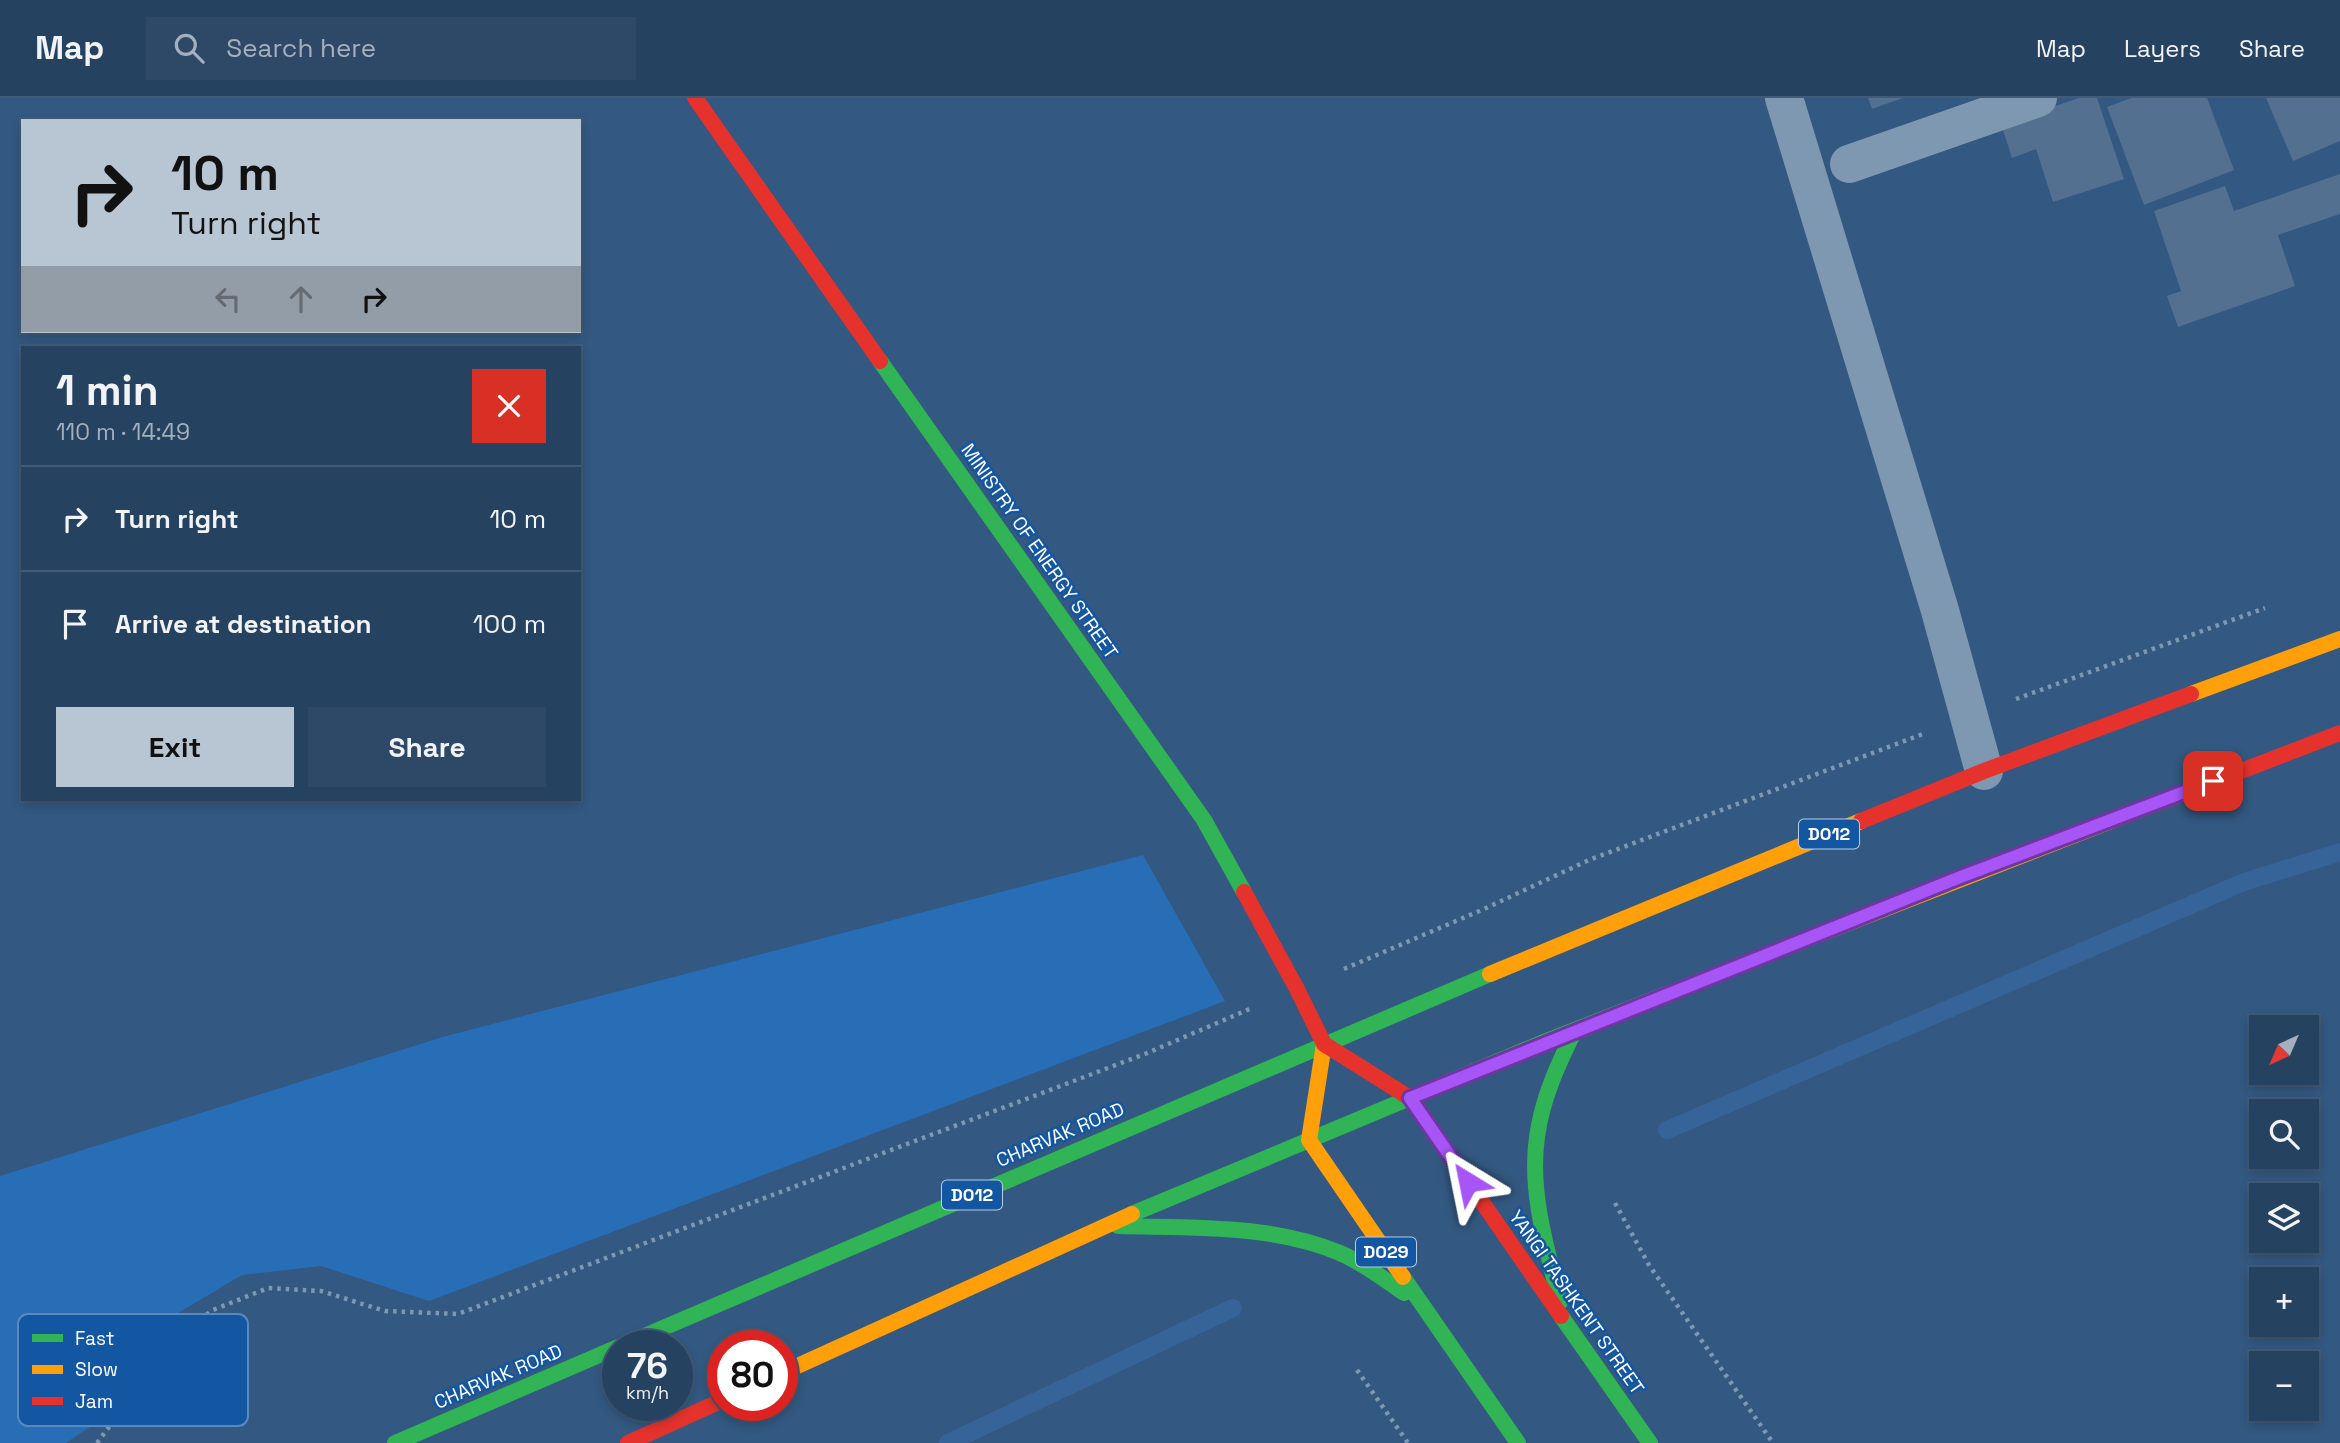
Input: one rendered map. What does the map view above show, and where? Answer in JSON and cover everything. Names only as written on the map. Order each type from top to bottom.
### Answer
[{"type":"main road","name":"MINISTRY OF ENERGY STREET","points":[[695,98],[1205,820],[1297,989],[1324,1045]]},
{"type":"main road","name":"D012","points":[[1324,1045],[1508,966],[1984,771],[2340,639]]},
{"type":"main road","points":[[798,1366],[1105,1225],[1575,1030],[1958,878],[2340,733]]},
{"type":"main road","points":[[1563,1319],[1540,1206],[1537,1139],[1557,1067],[1575,1030]]},
{"type":"main road","points":[[1309,1140],[1324,1045]]},
{"type":"main road","name":"YANGI TASHKENT STREET","points":[[1324,1045],[1410,1098],[1650,1443]]},
{"type":"main road","name":"CHARVAK ROAD","points":[[656,1330],[1324,1045]]},
{"type":"main road","name":"D029","points":[[1309,1140],[1518,1443]]},
{"type":"main road","points":[[1105,1225],[1220,1229],[1291,1238],[1340,1253],[1371,1270],[1423,1306]]},
{"type":"main road","name":"CHARVAK ROAD","points":[[395,1443],[602,1353]]},
{"type":"main road","points":[[628,1443],[707,1407]]},
{"type":"street","points":[[1784,98],[1939,607],[1984,771]]},
{"type":"street","points":[[1849,164],[2038,98]]},
{"type":"path","points":[[207,1314],[268,1288],[321,1291],[384,1311],[458,1314],[1145,1054],[1484,909],[1589,860],[2265,608]]},
{"type":"path","points":[[1615,1203],[1649,1265],[1773,1443]]},
{"type":"path","points":[[1357,1370],[1408,1443]]},
{"type":"path","points":[[97,1443],[110,1426]]},
{"type":"shaded area","points":[[1143,855],[1225,1001],[429,1301],[321,1266],[242,1275],[176,1314],[18,1314],[18,1426],[91,1426],[66,1443],[0,1443],[0,1176],[446,1036]]},
{"type":"building","points":[[1868,98],[1903,98],[1872,109]]},
{"type":"building","points":[[2079,98],[2097,98],[2124,179],[2053,202],[2036,149],[2012,158],[2001,124]]},
{"type":"building","points":[[2131,98],[2207,98],[2234,170],[2144,205],[2107,107]]},
{"type":"building","points":[[2266,98],[2340,98],[2340,141],[2293,161]]},
{"type":"building","points":[[2340,174],[2340,214],[2278,235],[2295,286],[2178,327],[2167,296],[2181,291],[2154,211],[2225,186],[2234,211]]},
{"type":"waterway","points":[[1667,1130],[2244,882],[2340,852]]},
{"type":"waterway","points":[[948,1443],[1233,1308]]},
{"type":"traffic: fast","points":[[880,361],[1204,820],[1244,892]]},
{"type":"traffic: fast","points":[[1132,1214],[1544,1042],[1784,948]]},
{"type":"traffic: fast","points":[[658,1330],[1490,974]]},
{"type":"traffic: fast","points":[[1560,1302],[1537,1199],[1535,1158],[1539,1123],[1547,1095],[1575,1030]]},
{"type":"traffic: fast","points":[[1118,1226],[1231,1229],[1287,1237],[1349,1257],[1404,1293]]},
{"type":"traffic: fast","points":[[1403,1277],[1518,1443]]},
{"type":"traffic: fast","points":[[1561,1316],[1650,1443]]},
{"type":"traffic: fast","points":[[395,1443],[602,1354]]},
{"type":"traffic: slow","points":[[2191,694],[2340,639]]},
{"type":"traffic: slow","points":[[1490,974],[1861,821]]},
{"type":"traffic: slow","points":[[1784,948],[2111,821]]},
{"type":"traffic: slow","points":[[1324,1044],[1309,1140],[1403,1277]]},
{"type":"traffic: slow","points":[[798,1366],[1132,1214]]},
{"type":"traffic: jam","points":[[695,98],[880,361]]},
{"type":"traffic: jam","points":[[1861,821],[1984,771],[2191,694]]},
{"type":"traffic: jam","points":[[2111,821],[2340,733]]},
{"type":"traffic: jam","points":[[1244,892],[1324,1044]]},
{"type":"traffic: jam","points":[[1324,1044],[1410,1098],[1561,1316]]},
{"type":"traffic: jam","points":[[628,1443],[707,1407]]},
{"type":"route","points":[[1468,1182],[1410,1098],[1958,878],[2213,781]]}]
